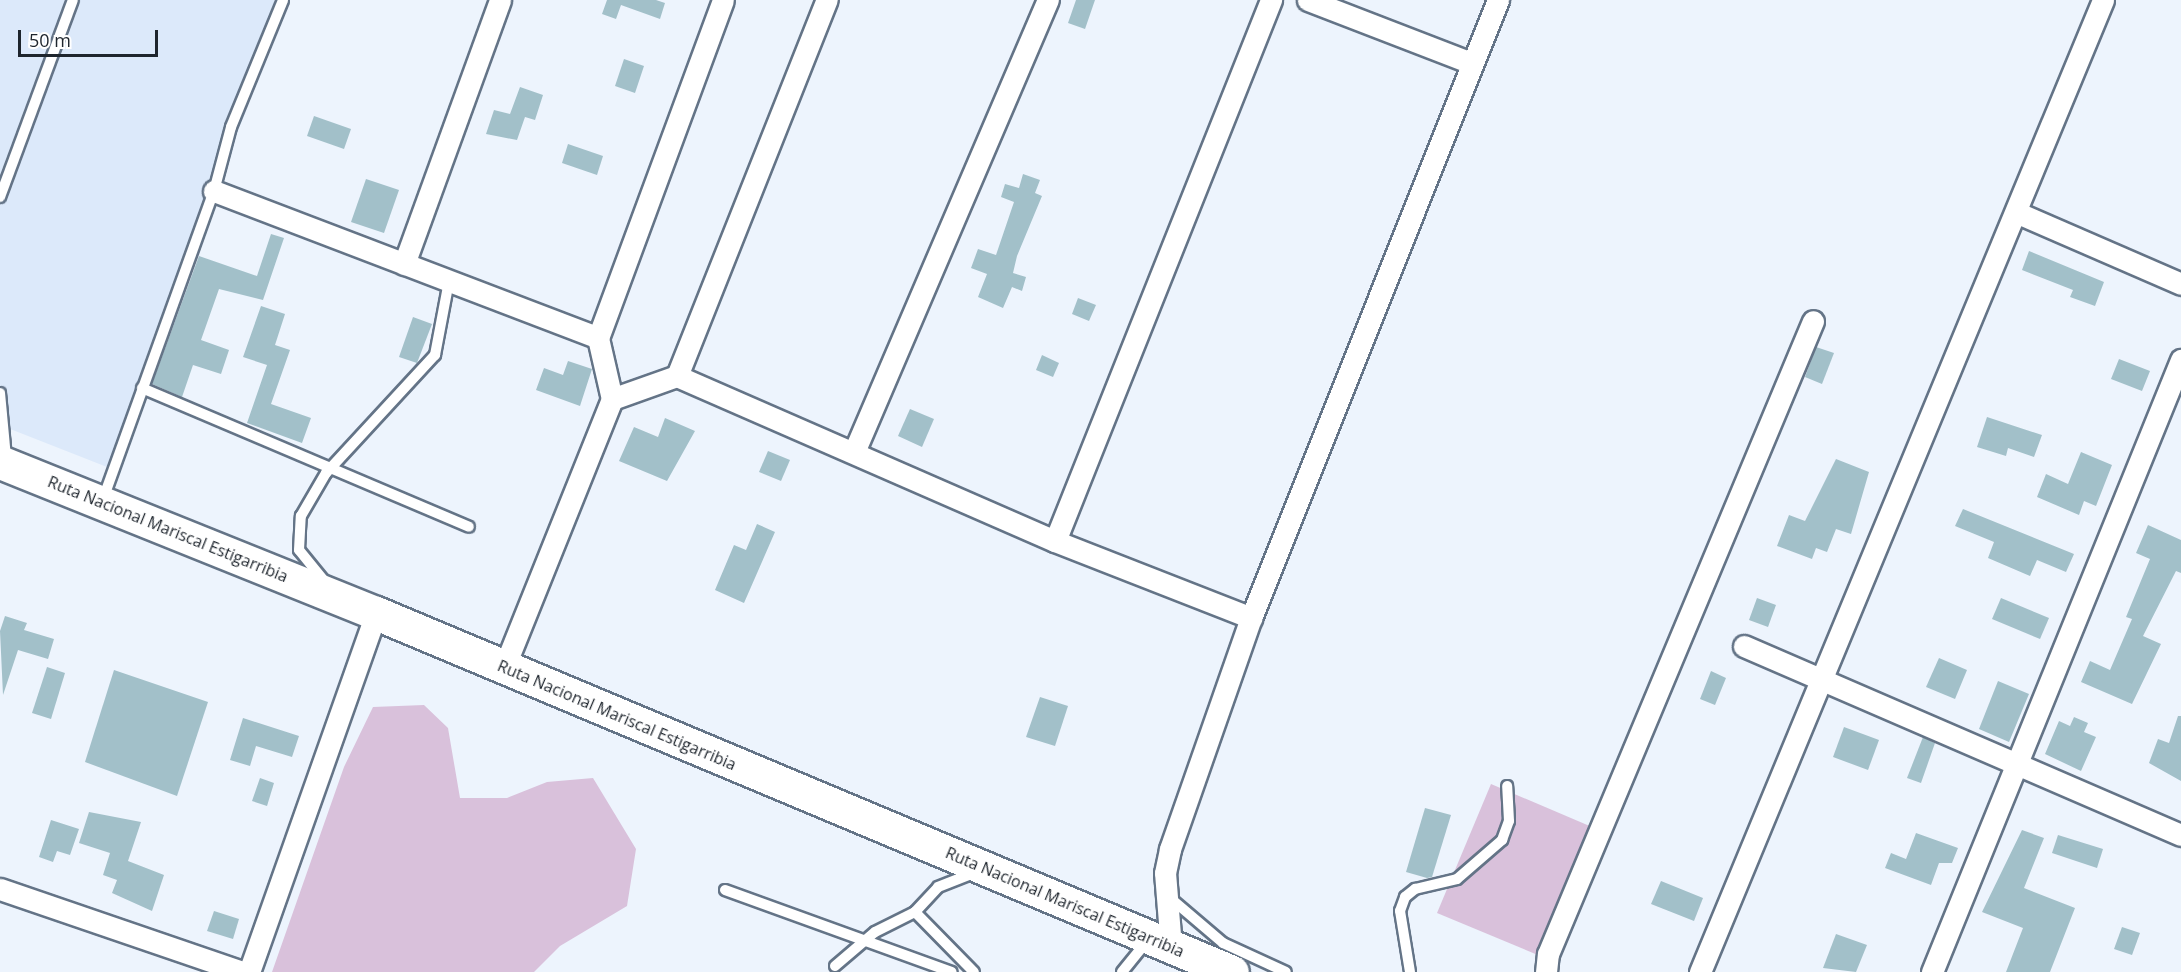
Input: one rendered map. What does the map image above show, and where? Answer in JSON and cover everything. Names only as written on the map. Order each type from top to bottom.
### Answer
[{"type":"main road","name":"Ruta Nacional Mariscal Estigarribia","points":[[2,471],[102,502],[335,596],[1232,972]]},
{"type":"street","points":[[404,264],[500,0]]},
{"type":"street","points":[[504,668],[612,399],[598,338],[723,0]]},
{"type":"street","points":[[677,376],[827,0]]},
{"type":"street","points":[[854,452],[1048,0]]},
{"type":"street","points":[[1055,541],[1271,0]]},
{"type":"street","points":[[1308,0],[1471,63]]},
{"type":"street","points":[[1160,942],[1168,897],[1170,849],[1251,618],[1498,0]]},
{"type":"street","points":[[1700,972],[2018,213],[2103,0]]},
{"type":"street","points":[[214,191],[598,338]]},
{"type":"street","points":[[2018,213],[2181,284]]},
{"type":"street","points":[[1546,972],[1548,954],[1813,321]]},
{"type":"street","points":[[1932,972],[2181,360]]},
{"type":"street","points":[[612,399],[677,376],[1055,541],[1251,618]]},
{"type":"street","points":[[249,972],[376,613]]},
{"type":"street","points":[[1744,646],[2015,766],[2181,835]]},
{"type":"street","points":[[0,889],[243,972]]},
{"type":"lane","points":[[0,197],[73,0]]},
{"type":"lane","points":[[102,502],[214,191],[231,127],[283,0]]},
{"type":"lane","points":[[335,596],[299,550],[296,534],[311,494],[333,466],[435,355],[449,281]]},
{"type":"lane","points":[[142,388],[333,466],[469,527]]},
{"type":"lane","points":[[0,393],[2,471]]},
{"type":"lane","points":[[1410,972],[1400,912],[1405,897],[1415,889],[1457,879],[1502,840],[1509,821],[1507,786]]},
{"type":"lane","points":[[835,966],[861,943],[915,912],[938,887],[984,868]]},
{"type":"lane","points":[[725,890],[861,943],[952,972]]},
{"type":"lane","points":[[1168,897],[1222,943],[1286,972]]},
{"type":"lane","points":[[915,912],[974,972]]},
{"type":"lane","points":[[1122,972],[1160,942]]},
{"type":"shaded area","points":[[0,0],[289,0],[107,467],[0,425]]},
{"type":"shaded area","points":[[424,705],[448,728],[460,798],[507,798],[547,782],[593,778],[636,849],[627,906],[560,946],[534,972],[272,972],[344,767],[373,707]]},
{"type":"shaded area","points":[[1491,784],[1599,830],[1545,958],[1437,913]]},
{"type":"building","points":[[607,0],[656,0],[665,3],[660,19],[621,5],[616,19],[602,14]]},
{"type":"building","points":[[1076,0],[1095,0],[1085,29],[1068,23]]},
{"type":"building","points":[[624,59],[644,66],[635,93],[615,86]]},
{"type":"building","points":[[520,87],[543,95],[535,120],[525,117],[517,140],[486,134],[494,110],[510,114]]},
{"type":"building","points":[[314,116],[351,129],[344,149],[307,136]]},
{"type":"building","points":[[568,144],[603,156],[597,175],[562,163]]},
{"type":"building","points":[[1023,174],[1040,180],[1035,193],[1042,196],[1017,256],[1013,273],[1026,277],[1022,291],[1012,287],[1003,308],[978,297],[987,274],[971,268],[978,249],[996,255],[1014,202],[1001,197],[1005,184],[1019,188]]},
{"type":"building","points":[[366,179],[399,190],[384,233],[351,222]]},
{"type":"building","points":[[271,234],[284,238],[263,300],[219,289],[201,340],[229,350],[221,374],[193,365],[182,397],[152,384],[199,256],[257,276]]},
{"type":"building","points":[[2029,251],[2104,282],[2095,306],[2070,297],[2073,290],[2022,270]]},
{"type":"building","points":[[1078,298],[1096,305],[1089,321],[1072,314]]},
{"type":"building","points":[[261,306],[285,314],[275,345],[290,350],[271,404],[311,418],[302,443],[247,423],[267,365],[243,357]]},
{"type":"building","points":[[413,317],[432,324],[417,363],[399,357]]},
{"type":"building","points":[[1816,347],[1834,353],[1822,384],[1805,377]]},
{"type":"building","points":[[1042,355],[1059,363],[1053,377],[1036,370]]},
{"type":"building","points":[[2119,359],[2150,371],[2142,391],[2111,379]]},
{"type":"building","points":[[568,361],[592,369],[580,406],[536,390],[544,368],[563,375]]},
{"type":"building","points":[[910,409],[934,419],[922,447],[898,436]]},
{"type":"building","points":[[1987,417],[2042,435],[2034,457],[2008,448],[2006,456],[1977,447]]},
{"type":"building","points":[[665,418],[695,431],[667,481],[619,461],[634,427],[658,437]]},
{"type":"building","points":[[768,451],[790,460],[781,481],[759,472]]},
{"type":"building","points":[[2081,452],[2112,465],[2096,506],[2084,501],[2079,515],[2037,497],[2046,474],[2068,484]]},
{"type":"building","points":[[1836,459],[1869,472],[1851,534],[1836,529],[1827,552],[1816,548],[1812,559],[1777,546],[1789,515],[1805,521]]},
{"type":"building","points":[[1963,509],[2074,554],[2066,572],[2037,560],[2030,576],[1988,558],[1994,542],[1955,526]]},
{"type":"building","points":[[757,524],[775,532],[744,603],[715,590],[734,545],[746,550]]},
{"type":"building","points":[[2148,525],[2181,540],[2181,573],[2176,571],[2143,636],[2161,644],[2132,704],[2081,682],[2090,661],[2110,670],[2132,619],[2126,617],[2150,559],[2136,553]]},
{"type":"building","points":[[1757,598],[1776,605],[1768,627],[1749,620]]},
{"type":"building","points":[[2001,598],[2049,618],[2040,639],[1992,619]]},
{"type":"building","points":[[5,616],[27,623],[24,630],[54,639],[48,659],[18,650],[3,695],[0,631]]},
{"type":"building","points":[[1939,658],[1967,670],[1955,699],[1926,687]]},
{"type":"building","points":[[47,667],[65,673],[51,719],[32,713]]},
{"type":"building","points":[[114,670],[208,702],[177,796],[85,762]]},
{"type":"building","points":[[1711,671],[1726,678],[1715,705],[1700,699]]},
{"type":"building","points":[[1998,681],[2029,694],[2009,742],[1979,729]]},
{"type":"building","points":[[1040,697],[1068,706],[1055,746],[1026,737]]},
{"type":"building","points":[[2178,716],[2181,716],[2181,781],[2149,763],[2158,739],[2169,743]]},
{"type":"building","points":[[2074,717],[2088,723],[2084,732],[2096,737],[2081,771],[2045,754],[2059,721],[2070,726]]},
{"type":"building","points":[[243,718],[299,736],[292,757],[256,746],[250,766],[230,760]]},
{"type":"building","points":[[1844,727],[1879,740],[1868,770],[1833,757]]},
{"type":"building","points":[[1923,737],[1935,743],[1921,783],[1907,778]]},
{"type":"building","points":[[260,778],[274,783],[267,806],[252,801]]},
{"type":"building","points":[[1425,808],[1451,815],[1432,877],[1427,878],[1406,872]]},
{"type":"building","points":[[89,812],[141,822],[128,861],[164,875],[152,911],[112,893],[117,880],[103,875],[110,853],[79,843]]},
{"type":"building","points":[[51,820],[79,829],[70,855],[57,851],[53,862],[39,857]]},
{"type":"building","points":[[2022,830],[2044,838],[2024,888],[2075,908],[2050,972],[2006,972],[2023,928],[1982,912]]},
{"type":"building","points":[[1916,833],[1958,848],[1952,863],[1939,863],[1931,885],[1885,868],[1891,853],[1906,859]]},
{"type":"building","points":[[2058,835],[2103,849],[2097,868],[2052,853]]},
{"type":"building","points":[[1661,881],[1703,898],[1694,921],[1651,904]]},
{"type":"building","points":[[214,911],[239,919],[233,939],[207,931]]},
{"type":"building","points":[[2122,927],[2140,933],[2132,955],[2114,949]]},
{"type":"building","points":[[1836,934],[1867,945],[1856,972],[1823,968]]}]
